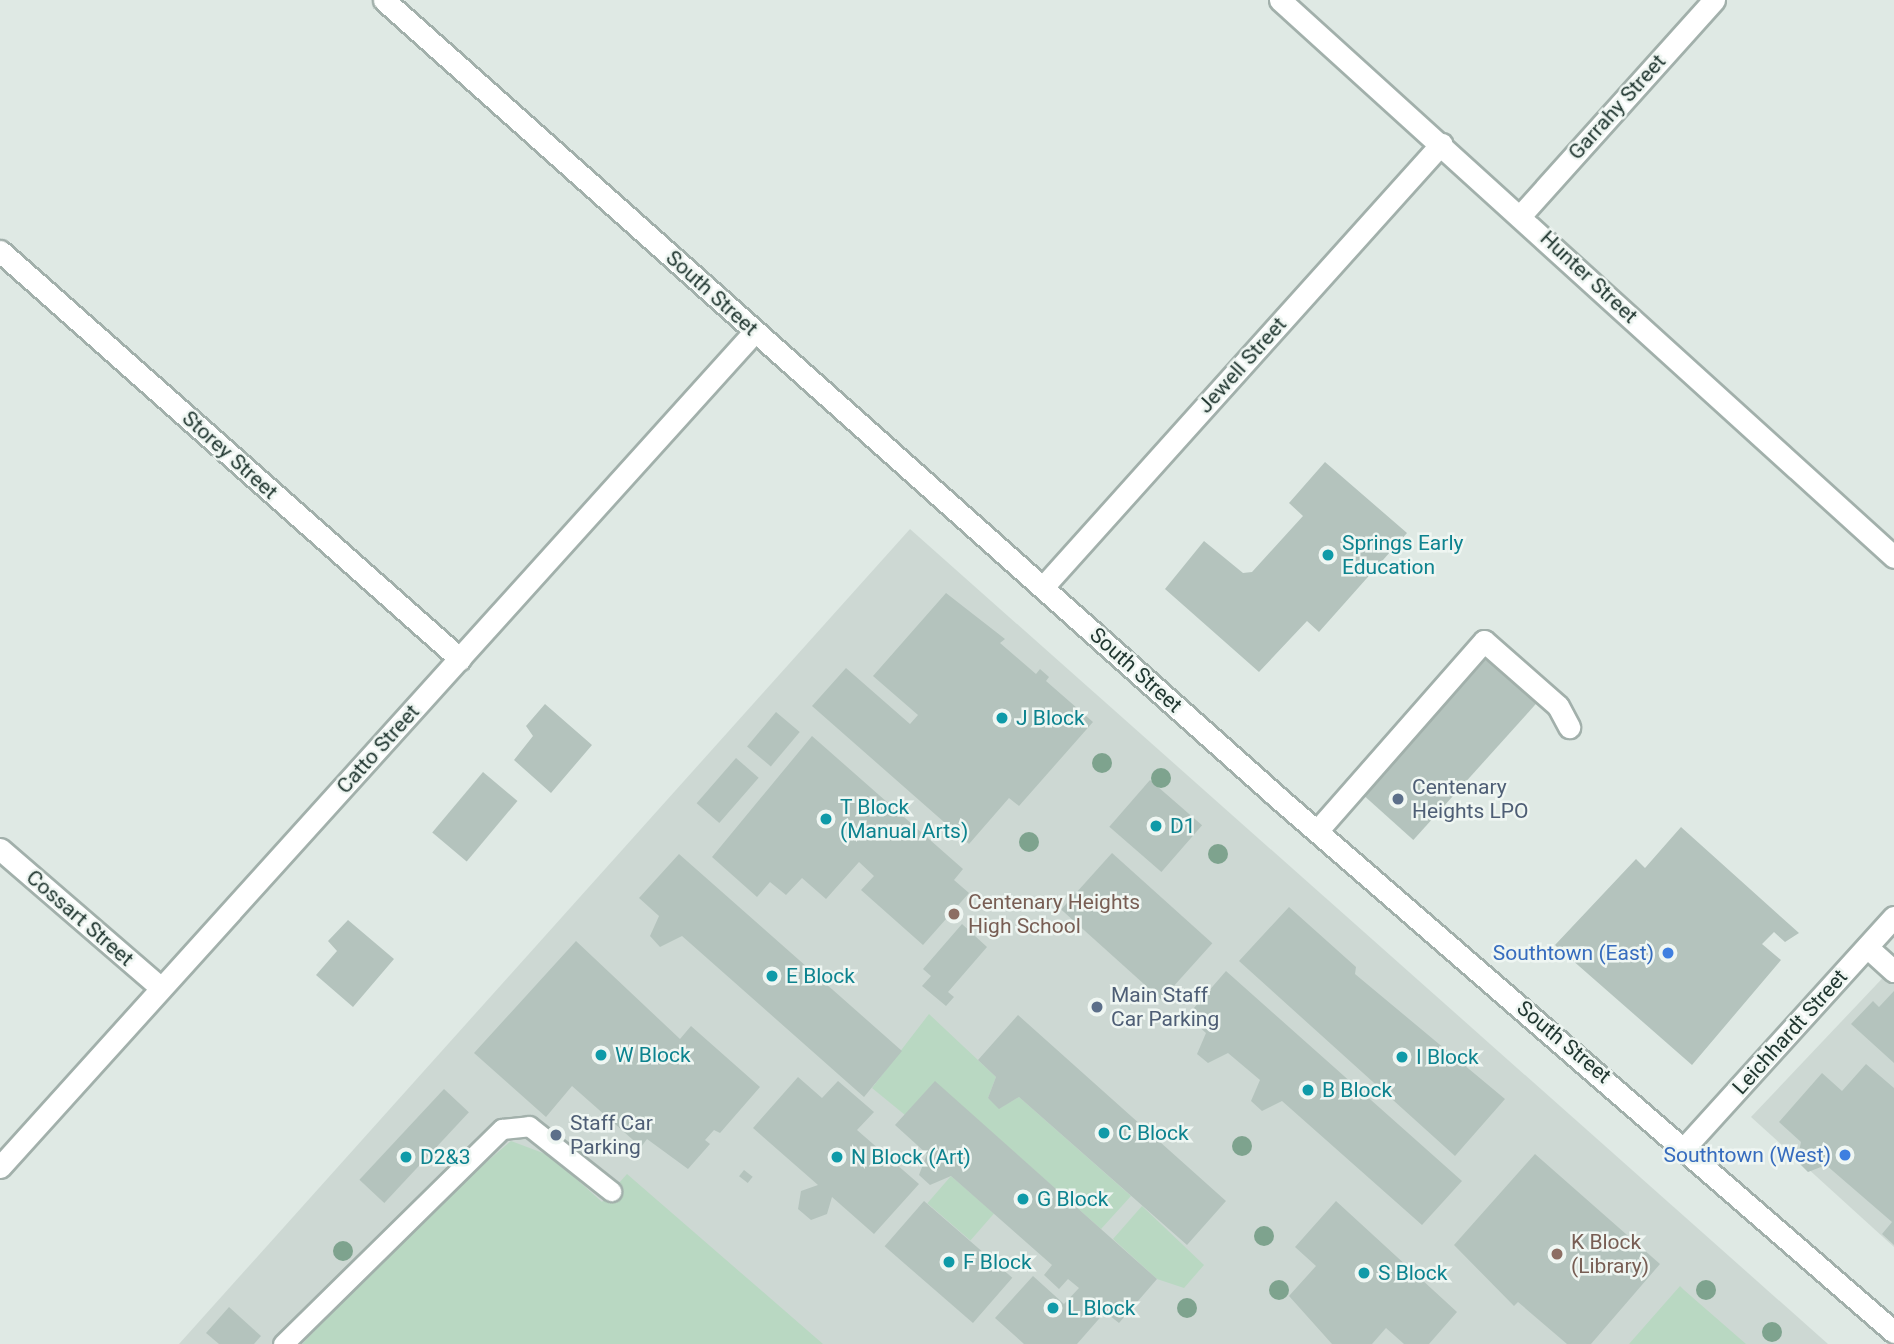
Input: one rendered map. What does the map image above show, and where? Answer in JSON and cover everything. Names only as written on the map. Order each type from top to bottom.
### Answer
[{"type":"street","name":"South Street","points":[[384,0],[1317,831],[1686,1146],[1894,1332]]},
{"type":"street","name":"Hunter Street","points":[[1280,0],[1521,215],[1894,557]]},
{"type":"street","name":"Garrahy Street","points":[[1521,215],[1714,0]]},
{"type":"street","name":"Jewell Street","points":[[1043,587],[1441,145]]},
{"type":"street","name":"Storey Street","points":[[0,251],[460,659]]},
{"type":"street","name":"Catto Street","points":[[0,1167],[755,331]]},
{"type":"street","points":[[1317,831],[1485,641],[1558,706],[1569,727]]},
{"type":"street","name":"Cossart Street","points":[[0,849],[160,987]]},
{"type":"street","name":"Leichhardt Street","points":[[1686,1146],[1894,917]]},
{"type":"street","points":[[1867,947],[1894,971]]},
{"type":"lane","points":[[284,1344],[502,1129],[529,1126],[611,1191]]},
{"type":"shaded area","name":"Centenary Heights High School","points":[[910,529],[1828,1344],[179,1344]]},
{"type":"shaded area","points":[[1894,966],[1894,1247],[1751,1117]]},
{"type":"green space","points":[[929,1014],[996,1077],[988,1098],[1000,1108],[1019,1097],[1131,1196],[1101,1229],[935,1082],[905,1115],[872,1088]]},
{"type":"green space","points":[[511,1141],[551,1156],[602,1202],[627,1174],[823,1344],[302,1344],[432,1209]]},
{"type":"green space","points":[[951,1176],[994,1213],[970,1241],[927,1203]]},
{"type":"green space","points":[[1142,1206],[1204,1265],[1184,1288],[1157,1279],[1113,1239]]},
{"type":"green space","points":[[1680,1286],[1684,1290],[1746,1344],[1629,1344]]},
{"type":"building","name":"Springs Early Education","points":[[1325,462],[1407,533],[1319,632],[1307,621],[1259,672],[1165,589],[1204,541],[1243,573],[1252,572],[1303,516],[1289,503]]},
{"type":"building","name":"J Block","points":[[946,593],[1005,639],[1000,643],[1036,674],[1040,669],[1049,677],[1046,681],[1093,722],[1019,806],[1009,798],[969,844],[812,706],[846,668],[910,724],[918,715],[873,676]]},
{"type":"building","points":[[1488,657],[1538,702],[1413,840],[1364,795]]},
{"type":"building","points":[[545,704],[592,745],[551,793],[514,760],[533,736],[526,726]]},
{"type":"building","points":[[776,712],[800,732],[771,766],[747,746]]},
{"type":"building","name":"T Block (Manual Arts)","points":[[812,736],[963,869],[954,880],[969,893],[923,945],[861,890],[874,876],[859,862],[826,899],[802,878],[786,895],[770,882],[757,897],[712,857]]},
{"type":"building","points":[[736,758],[759,778],[719,823],[697,803]]},
{"type":"building","points":[[483,772],[517,801],[467,861],[432,833]]},
{"type":"building","name":"D1","points":[[1150,780],[1202,825],[1161,872],[1109,827]]},
{"type":"building","name":"Southtown (East)","points":[[1681,827],[1799,933],[1785,942],[1774,932],[1762,944],[1781,960],[1692,1065],[1555,945],[1636,859],[1645,868]]},
{"type":"building","points":[[1112,853],[1212,943],[1161,1000],[1061,909]]},
{"type":"building","name":"E Block","points":[[679,854],[902,1051],[864,1097],[682,936],[660,947],[650,936],[659,916],[639,898]]},
{"type":"building","name":"I Block","points":[[1289,907],[1356,967],[1355,974],[1505,1099],[1455,1156],[1239,961]]},
{"type":"building","points":[[348,920],[394,959],[353,1007],[316,975],[337,951],[328,941]]},
{"type":"building","points":[[962,924],[987,947],[948,992],[954,997],[946,1006],[922,986],[931,976],[923,969]]},
{"type":"building","name":"W Block","points":[[576,941],[680,1039],[691,1026],[760,1087],[720,1133],[714,1130],[705,1140],[710,1144],[688,1169],[647,1139],[641,1147],[572,1086],[546,1117],[474,1053]]},
{"type":"building","name":"B Block","points":[[1226,971],[1462,1181],[1422,1225],[1282,1101],[1262,1111],[1251,1101],[1260,1080],[1228,1053],[1208,1063],[1197,1054],[1206,1033],[1187,1016]]},
{"type":"building","points":[[1894,991],[1894,1063],[1851,1024],[1873,1001],[1879,1007]]},
{"type":"building","name":"C Block","points":[[1018,1015],[1226,1201],[1187,1245],[1019,1097],[999,1109],[988,1098],[996,1077],[978,1060]]},
{"type":"building","name":"Southtown (West)","points":[[1866,1064],[1894,1088],[1894,1245],[1882,1234],[1892,1222],[1826,1165],[1808,1172],[1797,1161],[1801,1142],[1779,1122],[1822,1073],[1842,1091]]},
{"type":"building","name":"N Block (Art)","points":[[798,1077],[822,1098],[838,1081],[874,1112],[857,1130],[919,1184],[874,1234],[832,1197],[827,1214],[811,1220],[798,1209],[801,1191],[818,1185],[753,1128]]},
{"type":"building","name":"G Block","points":[[935,1081],[1157,1279],[1119,1323],[1105,1312],[1077,1344],[1024,1344],[995,1318],[1033,1276],[1064,1304],[1079,1288],[1068,1279],[1059,1289],[1044,1275],[1052,1265],[951,1176],[930,1185],[919,1175],[927,1154],[895,1125]]},
{"type":"building","name":"D2&3","points":[[444,1089],[469,1112],[384,1203],[359,1180]]},
{"type":"building","name":"K Block (Library)","points":[[1535,1154],[1660,1264],[1591,1344],[1567,1344],[1518,1302],[1514,1306],[1454,1245]]},
{"type":"building","points":[[744,1170],[753,1177],[748,1183],[739,1176]]},
{"type":"building","name":"F Block","points":[[924,1201],[1012,1278],[973,1323],[885,1246]]},
{"type":"building","name":"S Block","points":[[1336,1201],[1457,1312],[1429,1344],[1404,1344],[1386,1328],[1372,1344],[1332,1344],[1289,1296],[1316,1266],[1295,1247]]},
{"type":"building","points":[[229,1307],[261,1336],[254,1344],[219,1344],[206,1333]]},
{"type":"place","name":"Springs Early Education","points":[[1328,555]]},
{"type":"place","name":"J Block","points":[[1002,718]]},
{"type":"place","name":"Centenary Heights LPO","points":[[1398,799]]},
{"type":"place","name":"T Block (Manual Arts)","points":[[826,819]]},
{"type":"place","name":"D1","points":[[1156,826]]},
{"type":"place","name":"Centenary Heights High School","points":[[954,914]]},
{"type":"place","name":"Southtown (East)","points":[[1668,953]]},
{"type":"place","name":"E Block","points":[[772,976]]},
{"type":"place","name":"Main Staff Car Parking","points":[[1097,1007]]},
{"type":"place","name":"W Block","points":[[601,1055]]},
{"type":"place","name":"I Block","points":[[1402,1057]]},
{"type":"place","name":"B Block","points":[[1308,1090]]},
{"type":"place","name":"C Block","points":[[1104,1133]]},
{"type":"place","name":"Staff Car Parking","points":[[556,1135]]},
{"type":"place","name":"Southtown (West)","points":[[1845,1155]]},
{"type":"place","name":"D2&3","points":[[406,1157]]},
{"type":"place","name":"N Block (Art)","points":[[837,1157]]},
{"type":"place","name":"G Block","points":[[1023,1199]]},
{"type":"place","name":"K Block (Library)","points":[[1557,1254]]},
{"type":"place","name":"F Block","points":[[949,1262]]},
{"type":"place","name":"S Block","points":[[1364,1273]]},
{"type":"place","name":"L Block","points":[[1053,1308]]}]
